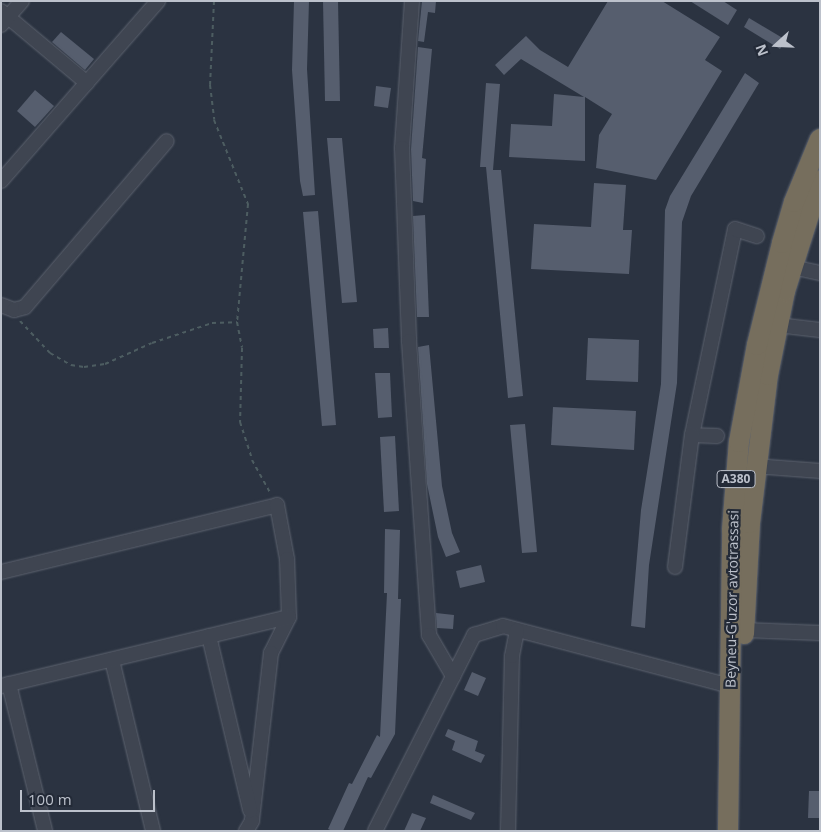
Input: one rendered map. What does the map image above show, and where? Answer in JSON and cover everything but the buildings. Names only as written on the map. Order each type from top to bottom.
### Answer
[{"type":"highway","name":"Beyneu-G'uzor avtotrassasi","points":[[739,831],[750,460],[757,345],[794,202],[820,139]]},
{"type":"highway","name":"Beyneu-G'uzor avtotrassasi","points":[[728,831],[732,530],[750,460],[777,325],[792,267],[820,180]]},
{"type":"street","points":[[22,1],[4,18],[87,83]]},
{"type":"street","points":[[1,181],[158,1]]},
{"type":"street","points":[[412,1],[402,148],[409,341],[429,635],[453,676]]},
{"type":"street","points":[[7,308],[25,307],[167,141]]},
{"type":"street","points":[[675,567],[692,435],[735,229],[757,236]]},
{"type":"street","points":[[792,267],[820,273]]},
{"type":"street","points":[[777,325],[820,330]]},
{"type":"street","points":[[692,435],[717,436]]},
{"type":"street","points":[[750,460],[820,471]]},
{"type":"street","points":[[1,572],[277,505],[287,559],[289,617],[271,653],[249,826]]},
{"type":"street","points":[[45,831],[5,685],[289,617]]},
{"type":"street","points":[[375,831],[474,635],[503,626],[730,686]]},
{"type":"street","points":[[508,831],[512,656],[517,630]]},
{"type":"street","points":[[744,630],[820,632]]},
{"type":"street","points":[[210,636],[249,826]]},
{"type":"street","points":[[112,660],[153,831]]},
{"type":"path","points":[[214,1],[210,84],[214,120],[248,204],[237,322],[242,348],[240,422],[252,460],[277,505]]},
{"type":"path","points":[[7,308],[50,353],[71,365],[84,367],[105,364],[152,343],[212,323],[237,322]]}]
